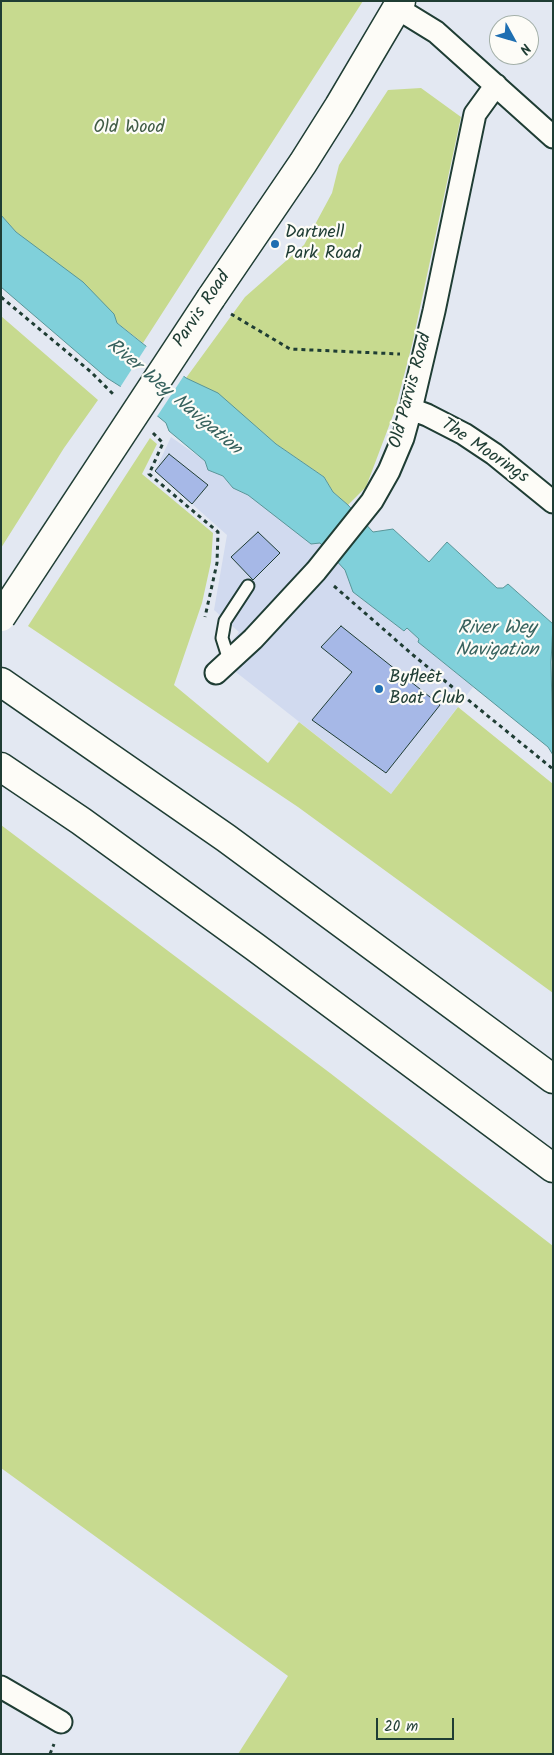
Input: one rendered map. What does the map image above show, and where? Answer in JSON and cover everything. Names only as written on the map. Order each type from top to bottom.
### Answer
[{"type":"main road","name":"Parvis Road","points":[[1,617],[218,304],[399,5]]},
{"type":"main road","points":[[1,682],[226,838],[553,1078]]},
{"type":"main road","points":[[1,768],[80,821],[255,946],[553,1168]]},
{"type":"street","points":[[399,5],[436,32],[553,137]]},
{"type":"street","name":"Old Parvis Road","points":[[223,667],[253,639],[316,571],[372,501],[392,463],[403,438],[411,409],[434,311],[475,114],[496,85]]},
{"type":"street","name":"The Moorings","points":[[411,409],[464,434],[494,454],[553,502]]},
{"type":"street","points":[[1,1687],[61,1722]]},
{"type":"lane","points":[[223,667],[222,638],[225,621],[248,586]]},
{"type":"path","points":[[1,296],[91,372],[117,398]]},
{"type":"path","points":[[218,304],[290,350],[423,355]]},
{"type":"path","points":[[150,430],[163,443],[149,474],[218,532],[217,563],[204,620]]},
{"type":"path","points":[[316,571],[413,655],[553,769]]},
{"type":"shaded area","points":[[171,437],[205,461],[209,470],[223,476],[233,488],[248,495],[320,543],[345,570],[354,592],[404,631],[407,628],[419,639],[418,642],[473,687],[391,794],[218,658],[239,632],[214,610],[227,535],[155,471]]},
{"type":"green space","name":"Old Wood","points":[[1,1],[363,1],[143,343],[116,322],[114,314],[16,232],[1,215]]},
{"type":"green space","points":[[421,88],[461,117],[412,345],[395,410],[366,487],[348,505],[333,492],[324,477],[276,444],[248,420],[186,378],[245,297],[304,245],[332,193],[339,165],[388,90]]},
{"type":"green space","points":[[1,316],[98,400],[64,448],[1,548]]},
{"type":"green space","points":[[150,438],[157,444],[142,474],[213,533],[211,562],[202,603],[174,685],[268,763],[299,722],[391,794],[458,707],[553,784],[553,993],[298,807],[28,626]]},
{"type":"green space","points":[[1,825],[330,1073],[553,1246],[553,1754],[238,1754],[288,1676],[1,1468]]},
{"type":"water","name":"River Wey Navigation","points":[[1,215],[16,232],[83,282],[114,314],[117,323],[186,378],[218,393],[276,444],[324,477],[333,492],[373,532],[393,529],[429,562],[447,542],[497,588],[503,588],[508,584],[553,624],[551,662],[553,755],[548,747],[418,642],[419,639],[407,628],[404,631],[353,592],[345,570],[320,543],[311,544],[248,495],[233,488],[223,476],[208,470],[205,461],[169,431],[166,423],[126,390],[107,378],[1,287]]},
{"type":"pier","points":[[148,344],[185,374],[156,418],[119,389]]},
{"type":"building","points":[[169,454],[208,485],[192,504],[155,471]]},
{"type":"building","points":[[258,532],[280,553],[253,580],[231,557]]},
{"type":"building","name":"Byfleet Boat Club","points":[[341,626],[440,705],[386,773],[312,720],[352,672],[321,647]]},
{"type":"place","name":"Dartnell Park Road","points":[[275,244]]},
{"type":"place","name":"Byfleet Boat Club","points":[[379,689]]}]
